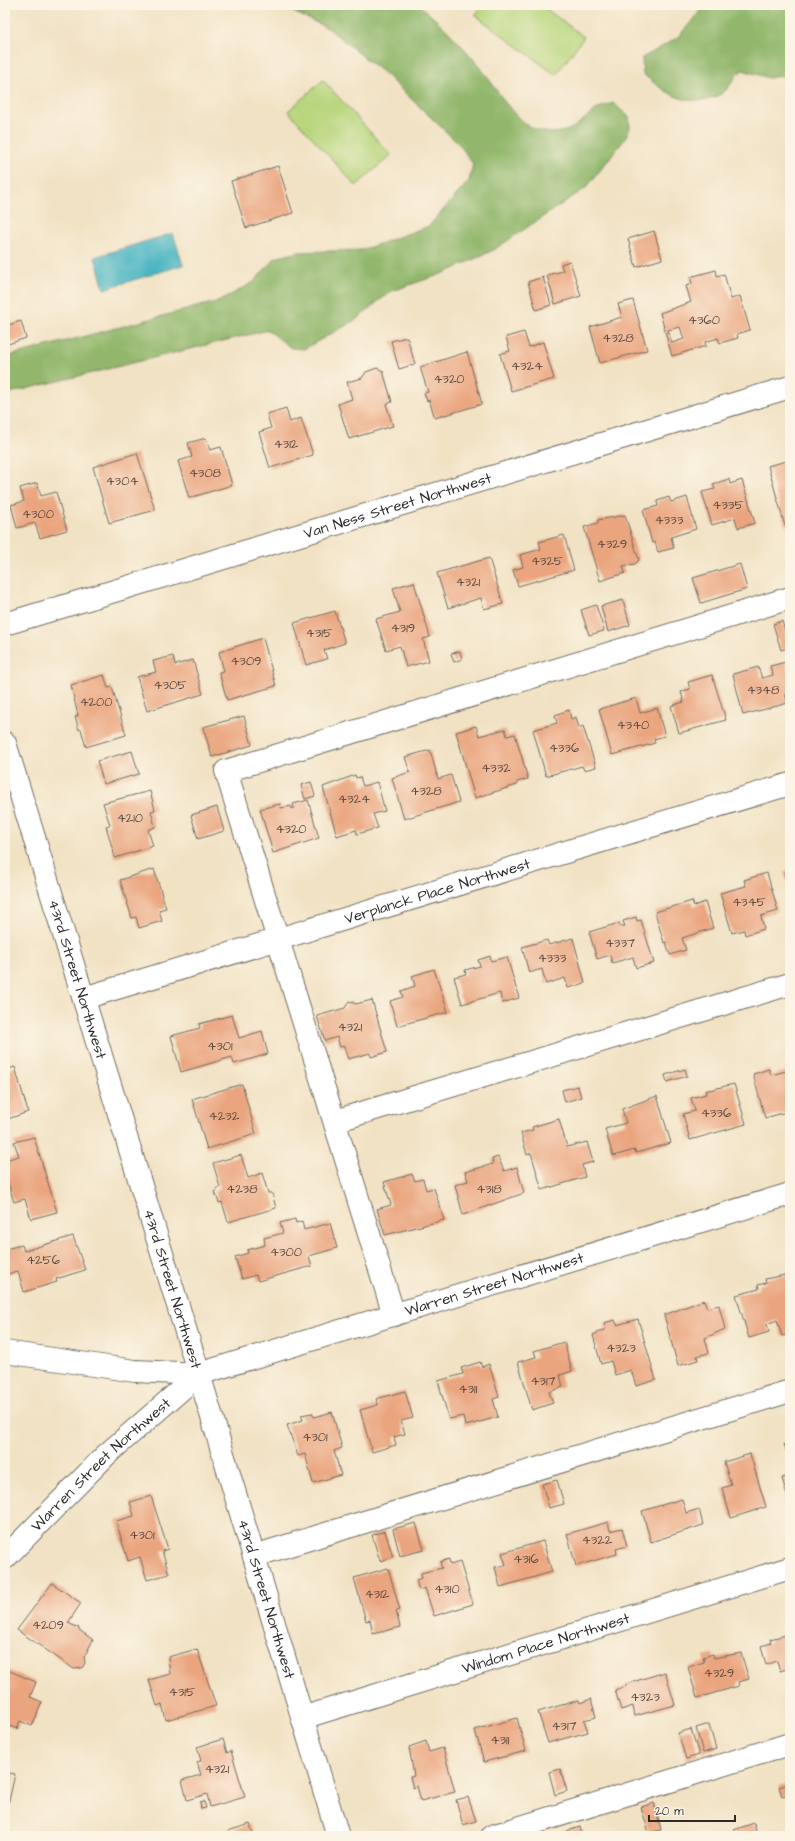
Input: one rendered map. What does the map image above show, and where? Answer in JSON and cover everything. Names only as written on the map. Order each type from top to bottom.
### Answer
[{"type":"street","name":"Van Ness Street Northwest","points":[[5,624],[790,387]]},
{"type":"street","points":[[394,1315],[226,771],[790,598]]},
{"type":"street","name":"43rd Street Northwest","points":[[5,743],[199,1374],[338,1836]]},
{"type":"street","name":"Verplanck Place Northwest","points":[[84,998],[790,784]]},
{"type":"street","points":[[335,1121],[790,984]]},
{"type":"street","name":"Warren Street Northwest","points":[[5,1352],[135,1371],[199,1374],[790,1194]]},
{"type":"street","name":"Warren Street Northwest","points":[[5,1558],[106,1455],[199,1374]]},
{"type":"street","points":[[254,1556],[790,1391]]},
{"type":"street","name":"Windom Place Northwest","points":[[302,1718],[790,1568]]},
{"type":"street","points":[[492,1836],[790,1744]]},
{"type":"green space","points":[[278,5],[419,5],[443,26],[465,50],[487,76],[512,111],[534,129],[547,132],[561,132],[577,125],[599,108],[613,103],[629,117],[630,128],[624,140],[587,187],[495,249],[447,272],[389,292],[357,319],[304,349],[291,348],[268,330],[5,394],[5,357],[220,301],[254,282],[275,258],[298,252],[362,250],[429,226],[469,181],[473,164],[459,144],[386,75],[328,28]]},
{"type":"green space","points":[[483,5],[541,5],[584,37],[556,75],[475,15]]},
{"type":"green space","points":[[706,5],[790,5],[790,74],[769,78],[743,70],[720,95],[707,100],[699,101],[677,97],[660,87],[643,74],[642,58],[677,38]]},
{"type":"green space","points":[[323,80],[391,155],[356,186],[288,111]]},
{"type":"water","points":[[173,233],[183,265],[104,289],[95,257]]},
{"type":"building","points":[[278,166],[293,213],[246,228],[231,181]]},
{"type":"building","points":[[654,231],[662,259],[636,267],[628,239]]},
{"type":"building","points":[[570,261],[581,296],[555,304],[547,275],[563,271],[561,264]]},
{"type":"building","points":[[716,270],[717,276],[724,274],[731,299],[740,296],[750,330],[737,334],[738,338],[720,343],[718,338],[705,342],[706,346],[672,356],[660,313],[691,302],[686,286],[692,284],[690,277]],"holes":[[[680,327],[684,339],[672,343],[668,330]]]},
{"type":"building","points":[[543,277],[551,305],[536,310],[528,282]]},
{"type":"building","points":[[633,300],[647,350],[600,363],[590,327],[622,317],[618,304]]},
{"type":"building","points":[[21,321],[26,338],[5,345],[5,326]]},
{"type":"building","points":[[524,332],[529,347],[543,342],[554,379],[511,391],[500,354],[510,351],[506,337]]},
{"type":"building","points":[[407,337],[415,364],[399,369],[391,341]]},
{"type":"building","points":[[467,352],[482,404],[435,418],[429,400],[427,401],[424,393],[428,392],[420,367]]},
{"type":"building","points":[[377,368],[383,371],[392,402],[386,404],[393,426],[349,439],[338,404],[352,399],[347,382],[362,378],[366,372]]},
{"type":"building","points":[[286,408],[290,422],[301,418],[313,455],[270,468],[259,432],[271,428],[267,414]]},
{"type":"building","points":[[206,438],[210,450],[221,447],[232,485],[189,498],[178,461],[192,457],[188,443]]},
{"type":"building","points":[[137,453],[155,510],[109,523],[93,467]]},
{"type":"building","points":[[790,460],[790,534],[787,525],[785,526],[768,466]]},
{"type":"building","points":[[729,479],[730,484],[742,480],[755,523],[738,528],[735,518],[712,525],[702,492],[715,489],[713,484]]},
{"type":"building","points":[[37,483],[41,496],[56,492],[67,530],[40,538],[35,523],[17,528],[11,505],[24,501],[20,488]]},
{"type":"building","points":[[669,497],[671,502],[687,497],[696,529],[671,537],[674,548],[658,552],[655,542],[652,543],[643,510],[658,506],[657,501]]},
{"type":"building","points":[[625,515],[639,560],[635,564],[623,566],[625,573],[600,581],[584,527],[598,523],[598,520]]},
{"type":"building","points":[[564,535],[574,570],[518,586],[513,570],[523,567],[520,555],[541,549],[539,542]]},
{"type":"building","points":[[489,558],[503,604],[484,609],[481,598],[448,608],[437,573]]},
{"type":"building","points":[[740,564],[747,589],[701,603],[693,578]]},
{"type":"building","points":[[414,582],[430,637],[423,639],[429,661],[406,667],[400,646],[386,650],[376,619],[400,612],[393,588]]},
{"type":"building","points":[[623,600],[630,625],[608,632],[601,606]]},
{"type":"building","points":[[596,605],[604,631],[589,635],[581,610]]},
{"type":"building","points":[[335,611],[345,643],[324,650],[327,659],[306,665],[294,623]]},
{"type":"building","points":[[782,621],[790,647],[781,650],[773,624]]},
{"type":"building","points":[[263,638],[276,686],[227,700],[219,672],[224,671],[219,652]]},
{"type":"building","points":[[460,651],[462,659],[454,662],[451,654]]},
{"type":"building","points":[[173,656],[175,665],[193,660],[203,694],[147,711],[137,677],[156,672],[153,661]]},
{"type":"building","points":[[786,662],[790,677],[790,694],[785,695],[788,703],[743,715],[733,674],[758,667],[762,678],[773,675],[770,666]]},
{"type":"building","points":[[104,675],[108,688],[112,687],[126,735],[86,747],[81,729],[79,730],[75,717],[78,716],[71,685]]},
{"type":"building","points":[[712,675],[726,720],[679,733],[671,706],[684,702],[681,692],[690,689],[688,682]]},
{"type":"building","points":[[636,698],[640,713],[657,708],[665,736],[654,739],[655,743],[612,755],[599,709]]},
{"type":"building","points":[[569,710],[571,719],[576,717],[579,728],[583,726],[596,767],[584,770],[582,766],[546,776],[533,730],[557,723],[555,715]]},
{"type":"building","points":[[244,716],[252,745],[212,757],[203,727]]},
{"type":"building","points":[[476,726],[479,736],[505,729],[507,736],[515,734],[528,779],[517,782],[517,785],[475,798],[456,732]]},
{"type":"building","points":[[430,750],[438,779],[451,775],[459,802],[404,819],[392,778],[410,772],[405,757]]},
{"type":"building","points":[[132,751],[139,774],[104,784],[97,761]]},
{"type":"building","points":[[355,775],[356,778],[360,777],[363,786],[377,782],[385,811],[373,814],[378,828],[357,834],[356,830],[337,836],[323,787]]},
{"type":"building","points":[[311,782],[315,796],[305,799],[301,785]]},
{"type":"building","points":[[150,791],[155,810],[151,811],[155,827],[148,830],[153,846],[115,858],[106,826],[110,825],[103,803]]},
{"type":"building","points":[[308,800],[319,838],[273,853],[260,809],[280,804],[281,808],[291,806],[292,809],[294,808],[293,804]]},
{"type":"building","points":[[217,807],[224,831],[198,839],[191,815]]},
{"type":"building","points":[[154,869],[166,908],[159,910],[162,921],[139,928],[136,917],[132,918],[120,880]]},
{"type":"building","points":[[790,871],[790,891],[784,872]]},
{"type":"building","points":[[767,873],[778,911],[761,916],[764,929],[745,935],[744,930],[732,933],[720,893],[746,886],[744,880]]},
{"type":"building","points":[[692,901],[694,906],[705,902],[713,928],[682,938],[686,950],[670,955],[666,942],[664,943],[655,912]]},
{"type":"building","points":[[636,917],[637,921],[641,920],[654,963],[636,968],[633,957],[612,963],[610,955],[597,959],[589,932],[619,923],[620,926],[625,926],[623,921]]},
{"type":"building","points":[[573,938],[585,983],[568,988],[565,978],[546,984],[542,969],[529,973],[522,947],[547,940],[549,945]]},
{"type":"building","points":[[490,956],[491,961],[507,957],[519,998],[502,1003],[500,993],[462,1004],[454,977],[466,974],[465,970],[480,966],[478,960]]},
{"type":"building","points":[[434,969],[448,1012],[397,1026],[390,1001],[403,997],[401,991],[415,986],[412,976]]},
{"type":"building","points":[[372,1000],[387,1052],[371,1057],[370,1053],[348,1059],[344,1046],[340,1047],[337,1037],[325,1041],[317,1016],[345,1008],[349,1001],[356,1004]]},
{"type":"building","points":[[232,1015],[239,1038],[262,1031],[268,1054],[234,1064],[232,1057],[181,1072],[171,1036],[200,1028],[199,1024]]},
{"type":"building","points":[[15,1067],[28,1112],[5,1120],[5,1070]]},
{"type":"building","points":[[685,1069],[687,1076],[667,1082],[665,1075]]},
{"type":"building","points":[[769,1069],[771,1075],[790,1070],[790,1111],[765,1118],[753,1074]]},
{"type":"building","points":[[242,1084],[256,1134],[207,1149],[192,1099]]},
{"type":"building","points":[[734,1084],[746,1124],[690,1140],[683,1114],[695,1111],[691,1098],[706,1094],[705,1091]]},
{"type":"building","points":[[578,1086],[581,1097],[565,1102],[562,1090]]},
{"type":"building","points":[[657,1096],[671,1143],[636,1153],[635,1150],[613,1156],[605,1129],[626,1123],[622,1109]]},
{"type":"building","points":[[559,1119],[567,1147],[587,1142],[593,1162],[582,1165],[585,1177],[542,1190],[531,1153],[527,1155],[521,1133],[533,1130],[532,1127]]},
{"type":"building","points":[[34,1137],[57,1212],[31,1219],[25,1199],[14,1202],[5,1173],[5,1160],[19,1156],[14,1142]]},
{"type":"building","points":[[241,1155],[248,1178],[262,1173],[268,1193],[272,1193],[276,1208],[228,1222],[222,1202],[219,1203],[215,1192],[220,1187],[213,1163]]},
{"type":"building","points":[[498,1157],[504,1171],[517,1167],[524,1193],[463,1215],[455,1185],[468,1181],[465,1172],[493,1164],[492,1159]]},
{"type":"building","points":[[412,1174],[415,1181],[423,1179],[426,1190],[434,1188],[444,1220],[385,1235],[377,1209],[391,1205],[384,1182]]},
{"type":"building","points":[[295,1219],[296,1223],[302,1221],[304,1230],[330,1223],[337,1248],[309,1256],[312,1266],[258,1281],[256,1275],[242,1279],[235,1257],[248,1253],[247,1250],[265,1245],[264,1238],[283,1233],[280,1223]]},
{"type":"building","points":[[73,1236],[85,1270],[56,1279],[57,1282],[24,1292],[18,1271],[5,1275],[5,1249],[22,1245],[24,1251]]},
{"type":"building","points":[[790,1274],[790,1334],[782,1336],[777,1320],[767,1324],[769,1332],[749,1338],[736,1295],[759,1289],[758,1285],[766,1283],[765,1279]]},
{"type":"building","points":[[704,1300],[707,1308],[719,1305],[725,1329],[705,1338],[709,1353],[697,1356],[698,1360],[678,1366],[664,1315]]},
{"type":"building","points":[[638,1319],[656,1380],[636,1386],[631,1370],[615,1375],[611,1361],[601,1364],[593,1335],[606,1329],[604,1323],[615,1320],[617,1325]]},
{"type":"building","points":[[564,1342],[572,1371],[560,1375],[563,1387],[549,1392],[553,1403],[532,1410],[518,1362],[536,1357],[534,1351]]},
{"type":"building","points":[[480,1362],[482,1367],[489,1364],[499,1397],[493,1399],[498,1417],[465,1426],[463,1416],[449,1419],[438,1381],[463,1374],[461,1368]]},
{"type":"building","points":[[405,1391],[413,1418],[401,1421],[405,1434],[394,1437],[396,1445],[372,1452],[360,1410],[378,1405],[376,1399]]},
{"type":"building","points":[[332,1412],[342,1448],[334,1451],[341,1475],[313,1483],[305,1454],[298,1456],[287,1425],[303,1420],[301,1415],[312,1413],[314,1417]]},
{"type":"building","points":[[790,1443],[790,1462],[784,1444]]},
{"type":"building","points":[[750,1454],[766,1507],[731,1518],[722,1488],[731,1485],[724,1462]]},
{"type":"building","points":[[790,1476],[790,1499],[788,1499],[782,1478]]},
{"type":"building","points":[[557,1480],[564,1504],[549,1508],[542,1484]]},
{"type":"building","points":[[151,1496],[168,1549],[162,1551],[169,1574],[147,1580],[140,1557],[128,1561],[116,1521],[134,1516],[130,1502]]},
{"type":"building","points":[[682,1499],[686,1513],[699,1509],[703,1525],[651,1542],[642,1511]]},
{"type":"building","points":[[608,1522],[610,1531],[622,1528],[627,1546],[616,1549],[617,1554],[576,1566],[567,1534]]},
{"type":"building","points":[[416,1523],[424,1550],[400,1556],[393,1529]]},
{"type":"building","points":[[385,1531],[393,1557],[380,1561],[372,1535]]},
{"type":"building","points":[[543,1541],[552,1572],[500,1587],[495,1567],[506,1565],[502,1553]]},
{"type":"building","points":[[449,1559],[450,1565],[460,1562],[473,1604],[434,1616],[425,1588],[419,1590],[416,1580],[422,1578],[421,1573],[442,1568],[440,1562]]},
{"type":"building","points":[[388,1568],[400,1610],[396,1611],[400,1627],[373,1634],[370,1620],[366,1621],[354,1578]]},
{"type":"building","points":[[52,1583],[81,1603],[68,1623],[79,1628],[78,1629],[93,1640],[84,1657],[85,1663],[82,1668],[74,1669],[17,1630]]},
{"type":"building","points":[[790,1634],[790,1668],[780,1671],[777,1661],[766,1665],[761,1646],[771,1643],[770,1639]]},
{"type":"building","points":[[197,1649],[216,1706],[166,1720],[162,1704],[157,1706],[149,1680],[170,1674],[168,1657]]},
{"type":"building","points":[[741,1653],[749,1679],[738,1682],[739,1686],[697,1698],[688,1667],[704,1662],[703,1657],[713,1654],[714,1658]]},
{"type":"building","points":[[5,1669],[36,1682],[30,1697],[42,1702],[32,1726],[20,1721],[17,1729],[5,1724]]},
{"type":"building","points":[[665,1672],[675,1705],[635,1716],[633,1706],[621,1710],[615,1690],[626,1686],[626,1684]]},
{"type":"building","points":[[591,1699],[596,1717],[584,1720],[588,1732],[548,1743],[538,1712],[579,1700],[580,1703]]},
{"type":"building","points":[[517,1718],[526,1751],[484,1762],[475,1730]]},
{"type":"building","points":[[709,1724],[716,1749],[703,1753],[696,1728]]},
{"type":"building","points":[[691,1729],[699,1755],[686,1759],[678,1733]]},
{"type":"building","points":[[223,1739],[227,1753],[231,1751],[245,1797],[210,1807],[207,1794],[187,1800],[182,1780],[201,1775],[197,1762],[201,1761],[197,1747]]},
{"type":"building","points":[[426,1741],[429,1752],[443,1748],[455,1792],[421,1801],[417,1786],[413,1788],[410,1777],[414,1776],[409,1747]]},
{"type":"building","points":[[560,1769],[567,1791],[555,1795],[549,1772]]},
{"type":"building","points":[[5,1772],[15,1774],[9,1801],[5,1800]]},
{"type":"building","points":[[789,1784],[790,1794],[782,1796],[779,1787]]},
{"type":"building","points":[[468,1797],[476,1821],[463,1825],[456,1800]]},
{"type":"building","points":[[204,1801],[206,1808],[201,1809],[200,1802]]},
{"type":"building","points":[[654,1803],[661,1830],[649,1833],[641,1807]]},
{"type":"building","points":[[754,1823],[757,1835],[775,1829],[777,1836],[736,1836],[734,1830]]},
{"type":"building","points":[[250,1824],[254,1836],[230,1836],[228,1831]]},
{"type":"building","points":[[580,1827],[582,1836],[568,1836],[567,1831]]},
{"type":"building","points":[[432,1832],[433,1836],[419,1836]]}]
